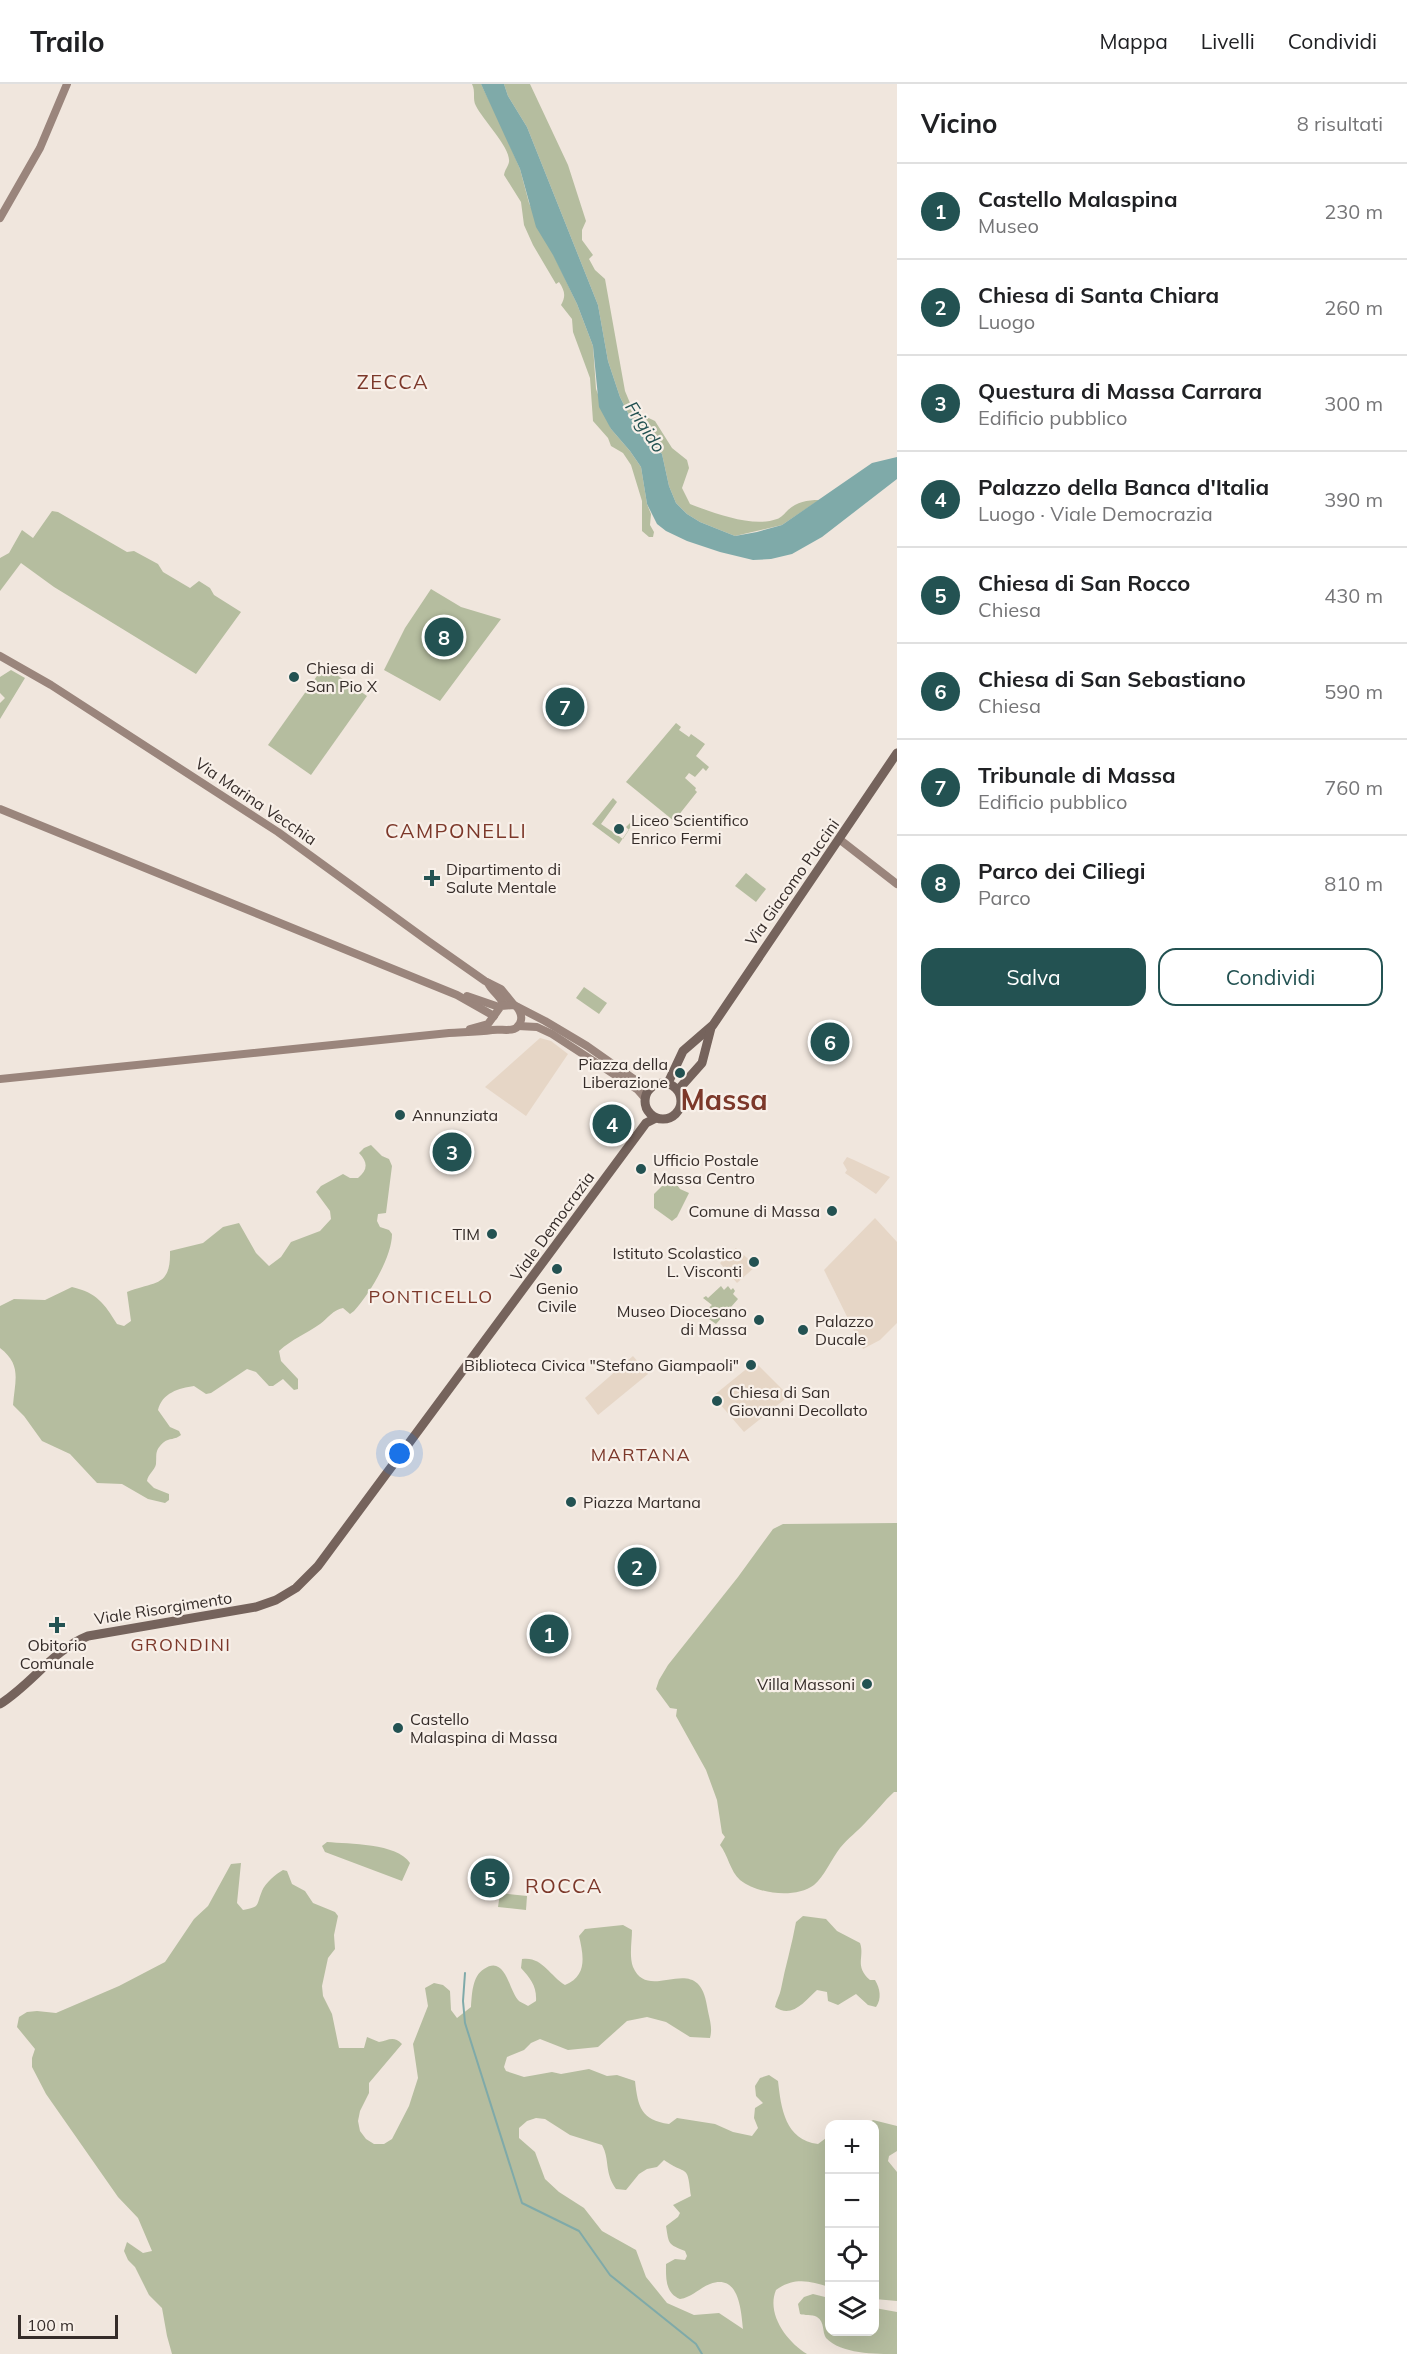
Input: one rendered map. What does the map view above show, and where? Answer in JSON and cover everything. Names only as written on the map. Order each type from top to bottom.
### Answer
[{"type":"main road","points":[[0,218],[40,148],[68,84]]},
{"type":"main road","name":"Via Marina Vecchia","points":[[0,656],[51,685],[278,832],[488,983],[501,989],[516,1006]]},
{"type":"main road","name":"Via Giacomo Puccini","points":[[711,1028],[897,753]]},
{"type":"main road","points":[[0,809],[458,995],[499,1009],[516,1006],[569,1035],[641,1084],[651,1088]]},
{"type":"main road","points":[[839,839],[897,884]]},
{"type":"main road","name":"Via Marina Vecchia","points":[[488,983],[500,997],[499,1009]]},
{"type":"main road","points":[[0,1079],[467,1031],[509,1031],[518,1026],[522,1018],[516,1006]]},
{"type":"main road","points":[[499,1009],[496,1024],[504,1030]]},
{"type":"main road","points":[[467,1031],[488,1024],[499,1009]]},
{"type":"main road","points":[[518,1026],[537,1028],[552,1034],[638,1090],[645,1098],[646,1124]]},
{"type":"main road","points":[[668,1083],[677,1059],[683,1051],[711,1028]]},
{"type":"main road","points":[[678,1090],[702,1063],[711,1028]]},
{"type":"main road","points":[[645,1098],[651,1088],[668,1083],[678,1090],[682,1101],[678,1112],[668,1119],[656,1118],[646,1124]]},
{"type":"main road","points":[[647,1110],[656,1118]]},
{"type":"main road","name":"Viale Democrazia","points":[[331,1548],[646,1124]]},
{"type":"main road","name":"Viale Risorgimento","points":[[0,1704],[19,1691],[57,1654],[76,1641],[102,1633],[242,1610],[276,1600],[296,1588],[318,1566],[331,1548]]},
{"type":"green space","points":[[472,84],[481,84],[502,127],[520,169],[529,203],[577,304],[593,346],[596,389],[611,429],[641,467],[647,504],[651,514],[650,525],[654,532],[653,537],[649,537],[642,531],[642,501],[631,465],[623,453],[611,446],[608,438],[593,421],[590,378],[573,332],[572,319],[561,305],[564,291],[559,282],[556,284],[524,225],[521,202],[504,175],[509,162],[506,149],[476,106]]},
{"type":"green space","points":[[504,84],[530,84],[568,165],[586,221],[582,230],[582,240],[593,255],[589,259],[595,270],[605,279],[625,391],[630,403],[638,413],[655,421],[672,448],[687,460],[689,468],[682,488],[690,504],[745,521],[757,522],[777,519],[799,503],[819,500],[782,525],[735,536],[700,522],[676,503],[669,486],[662,454],[628,413],[620,397],[608,361],[598,305],[527,127],[508,96]]},
{"type":"green space","points":[[52,511],[58,512],[127,552],[134,551],[158,564],[163,572],[190,588],[199,581],[210,588],[214,595],[241,612],[196,674],[54,587],[21,563],[0,591],[0,558],[9,553],[22,530],[33,538]]},
{"type":"green space","points":[[431,589],[461,607],[501,619],[440,701],[384,670],[405,628]]},
{"type":"green space","points":[[324,666],[367,696],[311,775],[268,745]]},
{"type":"green space","points":[[11,670],[25,678],[0,719],[0,703],[5,698],[0,693],[0,677]]},
{"type":"green space","points":[[676,723],[681,727],[679,730],[689,737],[691,734],[705,744],[696,756],[709,767],[706,771],[703,768],[695,777],[689,773],[685,778],[696,788],[697,792],[674,821],[626,782]]},
{"type":"green space","points":[[613,798],[617,802],[601,824],[623,839],[619,844],[592,824]]},
{"type":"green space","points":[[632,821],[632,825],[629,830],[626,827]]},
{"type":"green space","points":[[746,873],[766,889],[756,902],[735,886]]},
{"type":"green space","points":[[584,987],[607,1003],[599,1014],[576,998]]},
{"type":"green space","points":[[371,1145],[382,1156],[389,1159],[392,1166],[386,1213],[378,1214],[377,1221],[380,1227],[389,1230],[392,1234],[391,1243],[373,1286],[354,1311],[350,1314],[343,1308],[336,1310],[320,1324],[279,1351],[281,1361],[298,1379],[298,1389],[294,1390],[283,1379],[269,1386],[256,1372],[247,1369],[211,1393],[206,1394],[194,1386],[167,1395],[158,1410],[170,1427],[179,1431],[181,1435],[164,1442],[159,1448],[155,1466],[147,1481],[154,1488],[169,1494],[169,1500],[165,1503],[148,1499],[122,1484],[97,1483],[70,1454],[42,1441],[13,1405],[16,1380],[12,1361],[0,1348],[0,1306],[14,1299],[45,1300],[72,1287],[94,1296],[104,1305],[117,1324],[124,1326],[131,1321],[127,1292],[153,1284],[164,1277],[170,1263],[170,1251],[203,1243],[223,1227],[239,1223],[256,1253],[269,1266],[281,1257],[291,1242],[320,1231],[331,1219],[330,1211],[316,1192],[321,1186],[343,1174],[350,1178],[358,1178],[366,1166],[359,1153]]},
{"type":"green space","points":[[675,1182],[680,1189],[689,1193],[677,1217],[672,1221],[654,1208],[654,1194],[662,1186]]},
{"type":"green space","points":[[721,1286],[724,1290],[728,1286],[731,1290],[733,1288],[735,1291],[733,1294],[738,1299],[716,1324],[702,1314],[712,1305],[703,1298],[706,1296],[708,1298]]},
{"type":"green space","points":[[897,1523],[897,1792],[890,1795],[843,1844],[814,1885],[797,1892],[787,1893],[756,1889],[740,1880],[731,1868],[720,1845],[725,1837],[722,1833],[717,1800],[706,1770],[676,1716],[677,1709],[670,1708],[656,1689],[659,1680],[668,1665],[773,1529],[783,1524]]},
{"type":"green space","points":[[327,1842],[384,1848],[404,1856],[410,1863],[402,1881],[325,1852],[322,1846]]},
{"type":"green space","points":[[241,1863],[237,1903],[243,1910],[255,1906],[266,1885],[283,1870],[287,1871],[292,1884],[305,1891],[313,1903],[335,1912],[338,1916],[334,1935],[335,1949],[328,1958],[322,1986],[323,1996],[332,2014],[339,2048],[364,2048],[367,2037],[379,2042],[393,2039],[402,2044],[369,2083],[369,2093],[360,2111],[358,2121],[360,2131],[374,2144],[384,2144],[392,2139],[409,2106],[418,2078],[413,2044],[428,2006],[425,1988],[434,1983],[443,1985],[450,1991],[451,2010],[457,2018],[471,2007],[473,1986],[480,1972],[491,1966],[497,1966],[506,1976],[519,2001],[528,2006],[536,2001],[536,1996],[532,1983],[521,1968],[522,1959],[535,1960],[540,1963],[565,1985],[572,1981],[580,1971],[583,1958],[579,1936],[585,1929],[623,1925],[632,1930],[632,1963],[640,1977],[650,1981],[684,1978],[694,1981],[702,1989],[711,2026],[710,2038],[690,2037],[666,2022],[647,2017],[627,2021],[598,2047],[568,2050],[540,2039],[531,2043],[524,2050],[507,2057],[504,2067],[506,2071],[524,2077],[589,2069],[607,2076],[617,2075],[635,2081],[640,2105],[652,2119],[669,2124],[677,2118],[715,2124],[733,2132],[752,2136],[758,2128],[754,2118],[755,2108],[763,2103],[756,2096],[755,2086],[760,2078],[769,2075],[778,2081],[783,2112],[792,2129],[807,2141],[818,2144],[825,2139],[825,2286],[809,2282],[789,2283],[776,2290],[774,2299],[776,2318],[780,2327],[792,2342],[807,2354],[172,2354],[162,2308],[149,2295],[124,2251],[127,2242],[143,2253],[152,2251],[138,2218],[118,2197],[46,2094],[32,2067],[35,2049],[17,2027],[19,2017],[27,2012],[56,2013],[119,1986],[165,1962],[194,1919],[208,1906],[231,1864]],"holes":[[[536,2118],[545,2119],[570,2135],[602,2145],[610,2177],[616,2189],[626,2190],[639,2174],[657,2167],[664,2160],[687,2174],[691,2196],[673,2205],[680,2213],[666,2226],[670,2243],[685,2251],[687,2256],[685,2260],[675,2259],[666,2264],[666,2280],[669,2289],[680,2299],[710,2284],[720,2282],[727,2284],[737,2295],[743,2329],[719,2313],[694,2315],[667,2303],[646,2277],[636,2250],[602,2231],[584,2208],[559,2192],[545,2179],[535,2152],[519,2138],[519,2128],[527,2121]]]},
{"type":"green space","points":[[500,1893],[527,1896],[526,1910],[498,1907]]},
{"type":"green space","points":[[803,1916],[826,1919],[837,1931],[860,1943],[862,1970],[870,1980],[875,1980],[879,1990],[880,1997],[876,2007],[868,2005],[856,1994],[838,2005],[828,2001],[827,1992],[817,1990],[793,2010],[781,2010],[775,2007],[796,1922]]},
{"type":"green space","points":[[879,2122],[897,2126],[897,2151],[889,2156],[888,2161],[897,2172],[897,2301],[879,2299]]},
{"type":"green space","points":[[813,2294],[825,2297],[825,2336],[820,2319],[800,2314],[798,2304],[804,2297]]},
{"type":"green space","points":[[879,2309],[897,2312],[897,2354],[849,2350],[825,2336],[879,2336]]},
{"type":"shaded area","points":[[540,1038],[551,1041],[568,1054],[526,1116],[485,1087]]},
{"type":"shaded area","points":[[847,1157],[890,1177],[876,1194],[845,1173],[847,1170],[843,1163]]},
{"type":"shaded area","points":[[875,1218],[897,1242],[897,1323],[880,1340],[863,1349],[824,1270]]},
{"type":"shaded area","points":[[736,1248],[756,1266],[737,1283],[720,1263]]},
{"type":"shaded area","points":[[633,1356],[648,1374],[598,1415],[585,1398]]},
{"type":"shaded area","points":[[755,1362],[789,1396],[744,1432],[713,1396]]},
{"type":"water","points":[[481,84],[504,84],[508,96],[527,127],[598,305],[608,361],[620,397],[628,413],[662,454],[669,486],[676,503],[687,514],[700,522],[735,536],[782,525],[872,463],[897,457],[897,479],[822,537],[792,554],[771,559],[753,560],[720,552],[687,541],[657,524],[647,504],[641,467],[611,429],[599,407],[593,346],[577,304],[553,255],[536,227],[520,169]]},
{"type":"waterway","points":[[465,1973],[463,2001],[465,2023],[522,2203],[579,2231],[610,2275],[696,2344],[702,2354]]},
{"type":"place","name":"Parco dei Ciliegi","points":[[444,637]]},
{"type":"place","name":"Chiesa di San Pio X","points":[[294,677]]},
{"type":"place","name":"Tribunale di Massa","points":[[565,707]]},
{"type":"place","name":"Liceo Scientifico Enrico Fermi","points":[[619,829]]},
{"type":"place","name":"Dipartimento di Salute Mentale","points":[[432,878]]},
{"type":"place","name":"Chiesa di San Sebastiano","points":[[830,1042]]},
{"type":"place","name":"Piazza della Liberazione","points":[[680,1073]]},
{"type":"place","name":"Annunziata","points":[[400,1115]]},
{"type":"place","name":"Palazzo della Banca d'Italia","points":[[612,1124]]},
{"type":"place","name":"Questura di Massa Carrara","points":[[452,1152]]},
{"type":"place","name":"Ufficio Postale Massa Centro","points":[[641,1169]]},
{"type":"place","name":"Comune di Massa","points":[[832,1211]]},
{"type":"place","name":"TIM","points":[[492,1234]]},
{"type":"place","name":"Istituto Scolastico L. Visconti","points":[[754,1262]]},
{"type":"place","name":"Genio Civile","points":[[557,1269]]},
{"type":"place","name":"Museo Diocesano di Massa","points":[[759,1320]]},
{"type":"place","name":"Palazzo Ducale","points":[[803,1330]]},
{"type":"place","name":"Biblioteca Civica \"Stefano Giampaoli\"","points":[[751,1365]]},
{"type":"place","name":"Chiesa di San Giovanni Decollato","points":[[717,1401]]},
{"type":"place","name":"Piazza Martana","points":[[571,1502]]},
{"type":"place","name":"Chiesa di Santa Chiara","points":[[637,1567]]},
{"type":"place","name":"Obitorio Comunale","points":[[57,1625]]},
{"type":"place","name":"Castello Malaspina","points":[[549,1634]]},
{"type":"place","name":"Villa Massoni","points":[[867,1684]]},
{"type":"place","name":"Castello Malaspina di Massa","points":[[398,1728]]},
{"type":"place","name":"Chiesa di San Rocco","points":[[490,1878]]},
{"type":"district","name":"ZECCA","points":[[393,382]]},
{"type":"district","name":"CAMPONELLI","points":[[456,831]]},
{"type":"district","name":"Massa","points":[[724,1100]]},
{"type":"district","name":"PONTICELLO","points":[[431,1297]]},
{"type":"district","name":"MARTANA","points":[[641,1455]]},
{"type":"district","name":"GRONDINI","points":[[181,1645]]},
{"type":"district","name":"ROCCA","points":[[564,1886]]},
{"type":"water label","name":"Frigido","points":[[645,427]]}]
